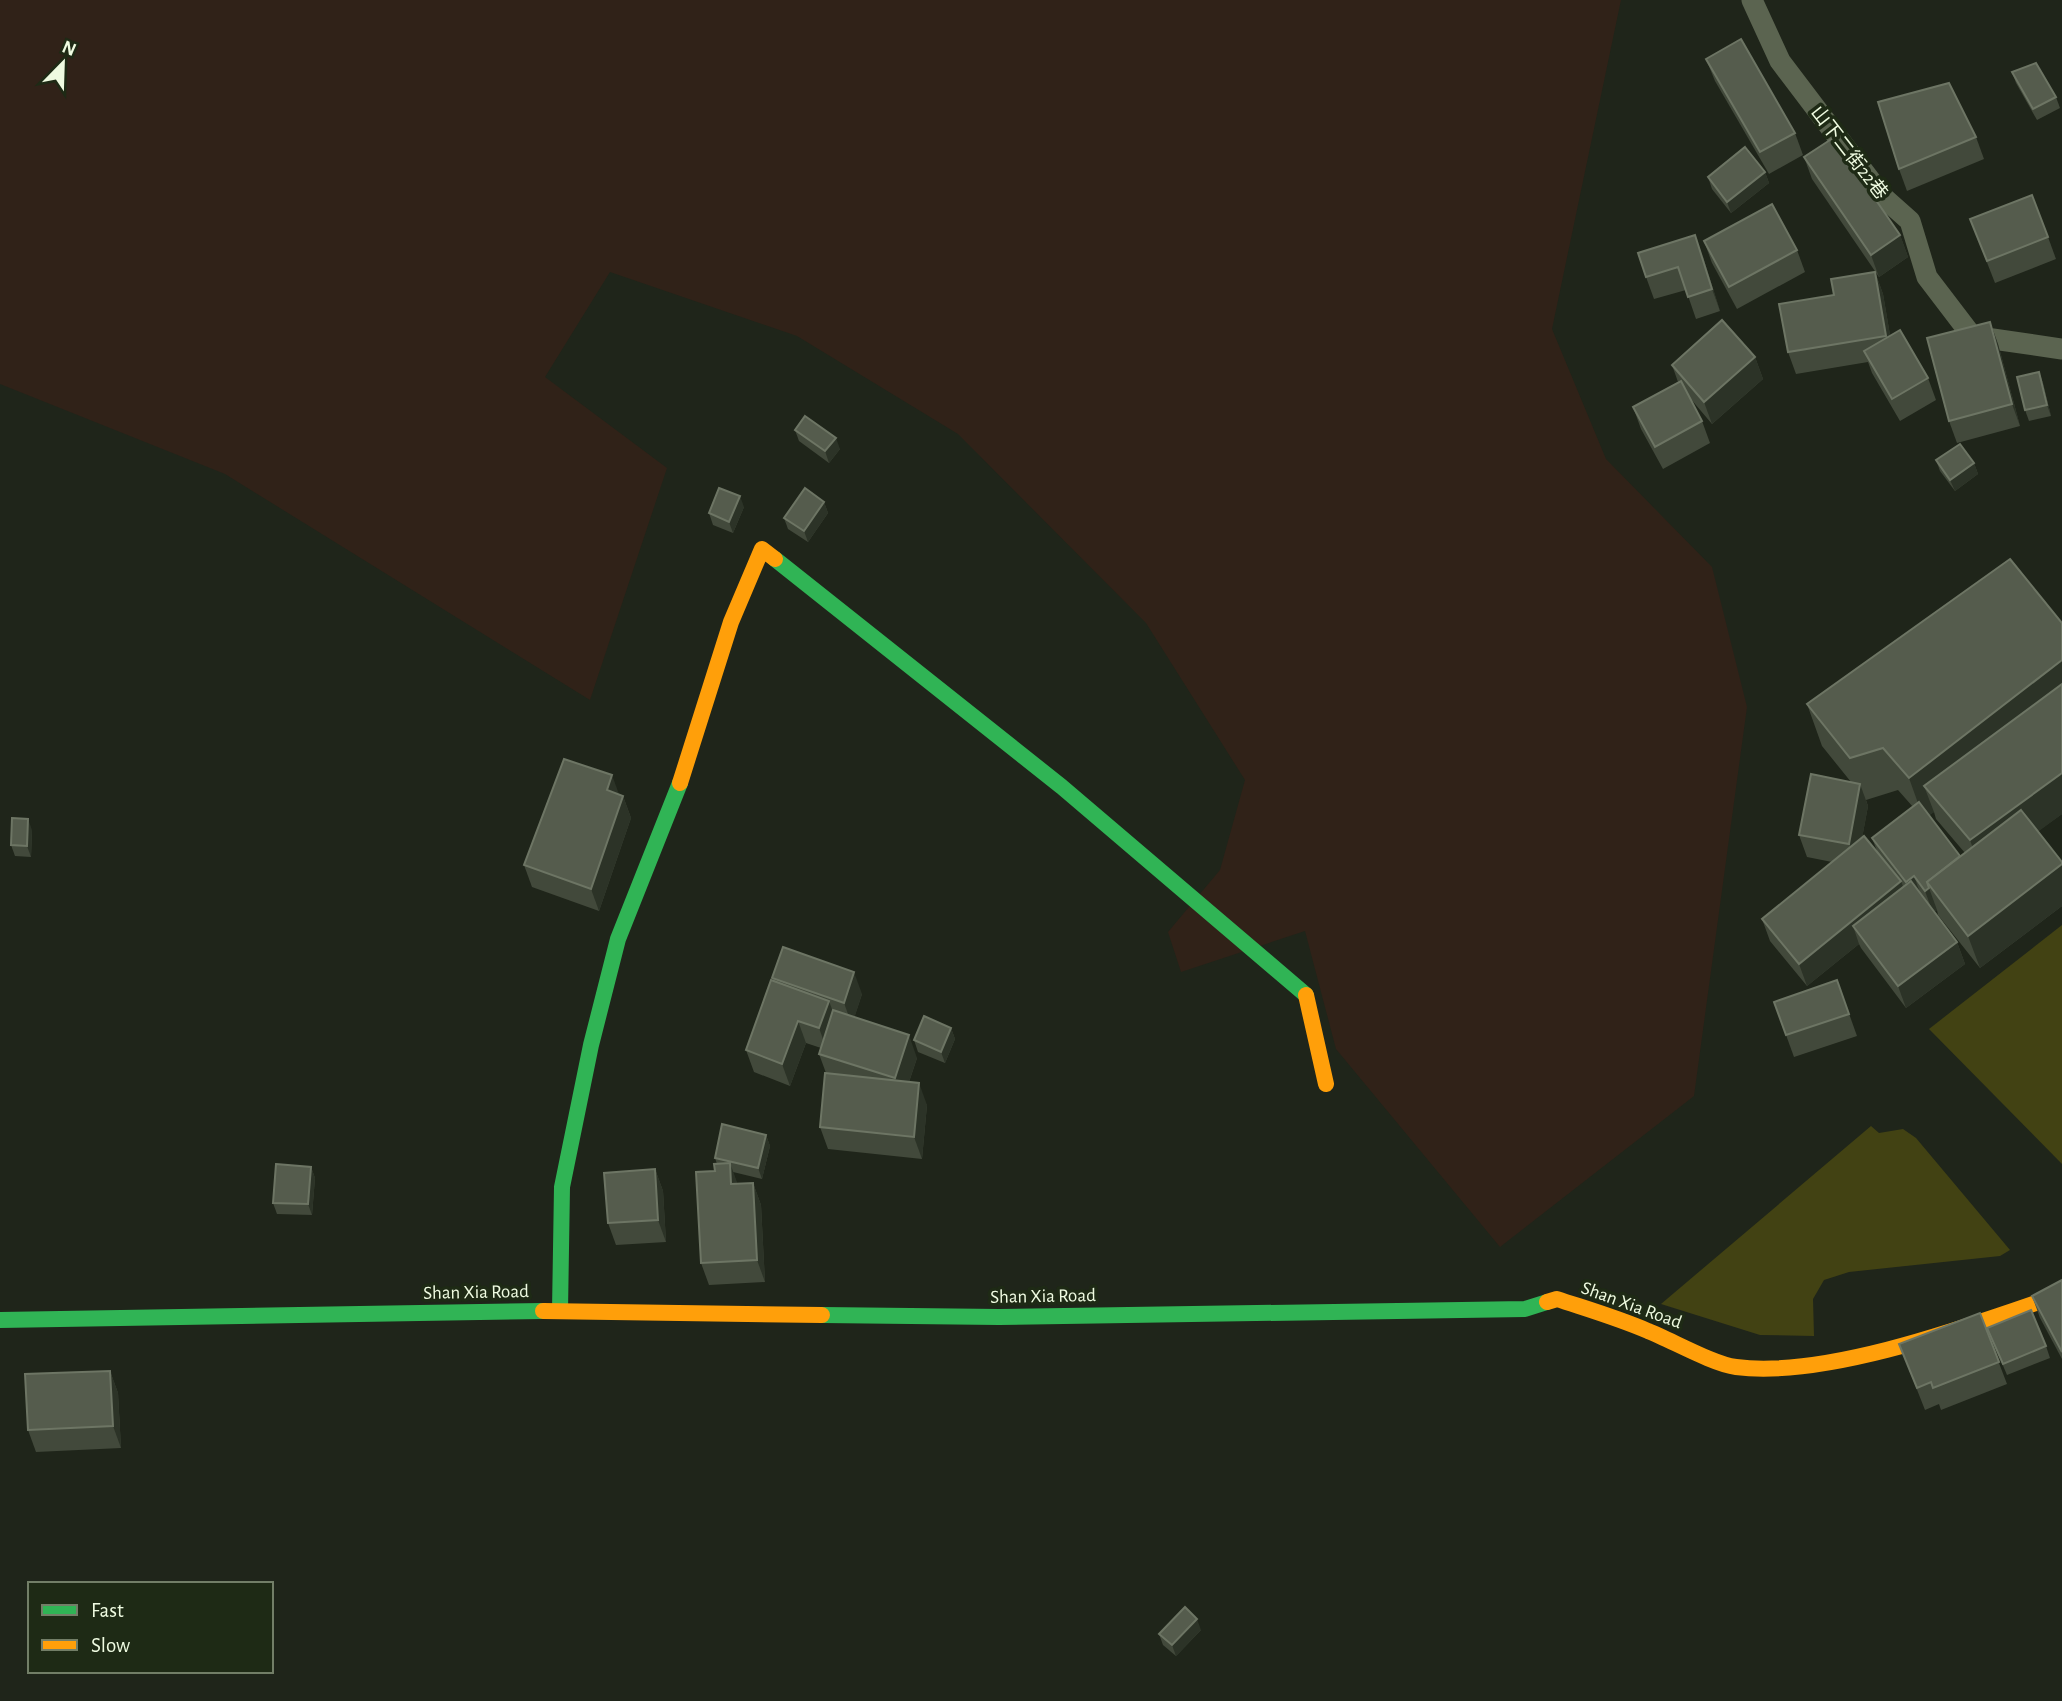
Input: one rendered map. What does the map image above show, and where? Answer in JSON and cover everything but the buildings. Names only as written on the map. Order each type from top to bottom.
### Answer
[{"type":"street","points":[[560,1311],[562,1187],[591,1045],[618,939],[687,769],[732,622],[762,549],[1062,787],[1306,994],[1326,1084]]},
{"type":"street","name":"Shan Xia Road","points":[[0,1320],[560,1311],[999,1317],[1525,1309],[1557,1299],[1644,1329],[1733,1367],[1768,1369],[1841,1359],[1928,1337],[2062,1294]]},
{"type":"lane","name":"山下二街22巷","points":[[1752,0],[1780,61],[1883,197],[1910,221],[1927,277],[1972,336],[2062,349]]},
{"type":"shaded area","points":[[0,0],[1621,0],[1552,329],[1606,459],[1712,567],[1747,707],[1694,1096],[1500,1247],[1336,1049],[1305,931],[1181,972],[1168,932],[1220,870],[1245,780],[1146,623],[958,434],[797,336],[610,272],[545,377],[667,468],[590,700],[225,474],[0,384]]},
{"type":"shaded area","points":[[2062,925],[2062,1164],[1929,1029]]},
{"type":"shaded area","points":[[1871,1126],[1879,1133],[1903,1129],[1916,1138],[2010,1250],[2000,1256],[1849,1272],[1824,1280],[1813,1299],[1814,1336],[1760,1335],[1661,1304]]},
{"type":"traffic: fast","points":[[775,559],[1062,787],[1306,995]]},
{"type":"traffic: fast","points":[[560,1311],[562,1187],[591,1045],[618,939],[680,783]]},
{"type":"traffic: fast","points":[[822,1315],[999,1317],[1525,1309],[1547,1302]]},
{"type":"traffic: fast","points":[[0,1320],[543,1311]]},
{"type":"traffic: slow","points":[[680,783],[731,622],[762,549],[775,559]]},
{"type":"traffic: slow","points":[[1306,995],[1326,1084]]},
{"type":"traffic: slow","points":[[1547,1302],[1557,1299],[1614,1318],[1727,1365],[1773,1369],[1813,1365],[1900,1346],[2062,1294]]},
{"type":"traffic: slow","points":[[543,1311],[822,1315]]}]
